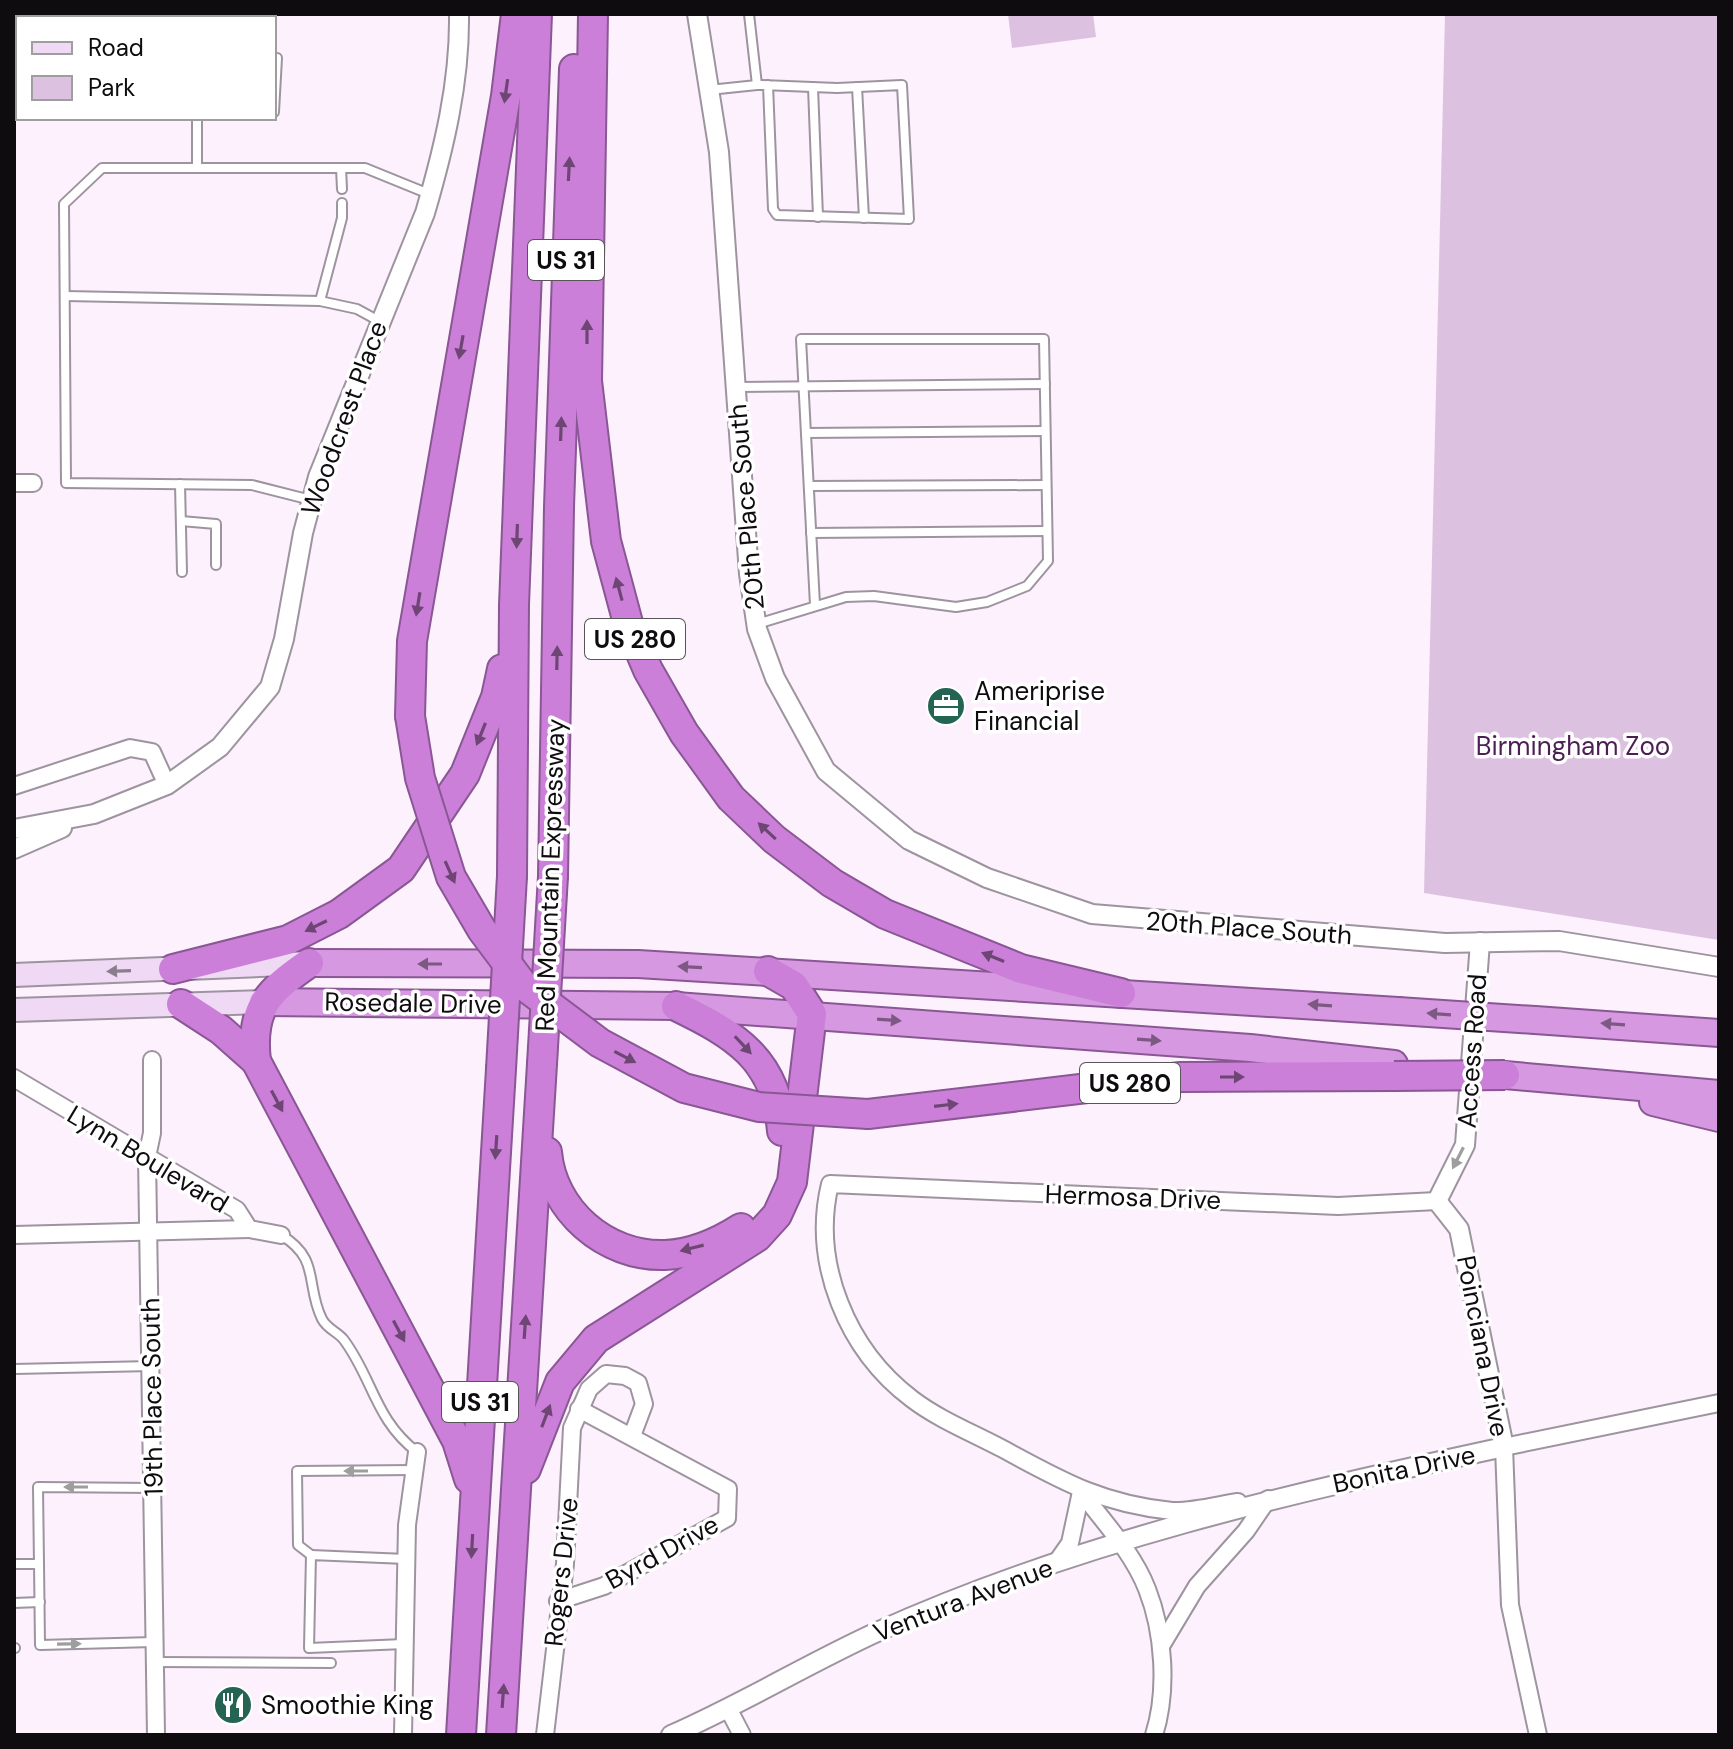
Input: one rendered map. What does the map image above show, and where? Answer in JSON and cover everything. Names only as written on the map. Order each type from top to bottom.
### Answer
[{"type":"highway","name":"US 280","points":[[516,14],[506,96],[412,641],[410,716],[420,778],[451,877],[482,930],[524,986],[600,1043],[684,1088],[759,1107],[868,1114],[1181,1077],[1394,1070],[1719,1094]]},
{"type":"highway","name":"Red Mountain Expressway","points":[[461,1735],[512,876],[514,605],[537,14]]},
{"type":"highway","name":"Red Mountain Expressway","points":[[501,1735],[553,876],[567,215],[576,14]]},
{"type":"highway","name":"US 280","points":[[593,14],[587,381],[606,541],[628,623],[648,670],[684,733],[731,798],[774,839],[832,883],[885,914],[1021,969],[1121,993],[1719,1030]]},
{"type":"highway","points":[[173,969],[288,940],[339,914],[401,869],[465,774],[496,697],[514,605]]},
{"type":"highway","points":[[256,1061],[253,1031],[263,1002],[284,980],[309,963]]},
{"type":"highway","name":"Rosedale Drive","points":[[309,963],[638,964],[1121,993]]},
{"type":"highway","points":[[518,1488],[560,1382],[596,1339],[757,1237],[777,1215],[792,1182],[812,1014],[794,986],[768,971]]},
{"type":"highway","name":"Rosedale Drive","points":[[263,1002],[676,1006],[812,1014],[1234,1047],[1394,1070]]},
{"type":"highway","points":[[181,1004],[221,1030],[256,1061],[457,1441],[475,1501]]},
{"type":"highway","points":[[542,1078],[549,1172],[557,1195],[578,1221],[615,1246],[665,1255],[717,1242],[740,1229],[760,1209],[774,1179],[783,1145],[782,1120],[762,1066],[730,1032],[676,1006]]},
{"type":"highway","points":[[1584,1084],[1719,1118]]},
{"type":"main road","name":"Rosedale Drive","points":[[14,975],[309,963]]},
{"type":"main road","name":"Rosedale Drive","points":[[14,1010],[263,1002]]},
{"type":"street","name":"Woodcrest Place","points":[[94,814],[167,785],[220,747],[270,687],[284,639],[312,500],[379,321],[431,195],[454,91],[459,14]]},
{"type":"street","name":"20th Place South","points":[[697,14],[719,152],[749,574],[756,624],[775,678],[826,771],[909,840],[987,878],[1092,914],[1445,943],[1559,941],[1719,967]]},
{"type":"street","points":[[14,483],[33,483]]},
{"type":"street","points":[[14,786],[130,748],[152,752],[167,785]]},
{"type":"street","points":[[14,829],[94,814]]},
{"type":"street","points":[[14,849],[94,814]]},
{"type":"street","name":"Access Road","points":[[1437,1201],[1465,1145],[1480,942]]},
{"type":"street","name":"19th Place South","points":[[152,1060],[152,1133],[147,1157],[156,1735]]},
{"type":"street","name":"Lynn Boulevard","points":[[14,1078],[237,1210],[249,1229],[281,1235]]},
{"type":"street","name":"Hermosa Drive","points":[[1081,1492],[912,1399],[871,1355],[847,1320],[825,1256],[824,1207],[830,1184],[1338,1206],[1437,1201]]},
{"type":"street","name":"Poinciana Drive","points":[[1437,1201],[1459,1229],[1504,1447],[1510,1605],[1538,1735]]},
{"type":"street","points":[[14,1235],[249,1229]]},
{"type":"street","points":[[579,1409],[589,1389],[606,1374],[625,1376],[638,1383],[644,1404],[632,1436]]},
{"type":"street","name":"Bonita Drive","points":[[1268,1499],[1719,1403]]},
{"type":"street","name":"Byrd Drive","points":[[558,1601],[604,1586],[727,1518],[728,1489],[579,1409]]},
{"type":"street","name":"Rogers Drive","points":[[545,1735],[558,1601],[565,1564],[572,1428],[579,1409]]},
{"type":"street","points":[[403,1735],[406,1559],[417,1452]]},
{"type":"street","points":[[1081,1492],[1175,1511],[1268,1499]]},
{"type":"street","points":[[1081,1492],[1121,1544],[1147,1588],[1161,1646],[1160,1717],[1154,1735]]},
{"type":"street","points":[[1056,1563],[1070,1543],[1074,1511],[1081,1492]]},
{"type":"street","points":[[1161,1646],[1197,1586],[1246,1531],[1268,1499]]},
{"type":"street","name":"Ventura Avenue","points":[[671,1735],[729,1710],[877,1632],[1056,1563],[1268,1499]]},
{"type":"street","points":[[729,1710],[742,1735]]},
{"type":"lane","points":[[749,14],[757,85]]},
{"type":"lane","points":[[276,58],[276,113]]},
{"type":"lane","points":[[708,90],[757,85],[768,85],[813,87],[902,85],[909,219],[777,215],[773,209],[768,85]]},
{"type":"lane","points":[[813,87],[818,217]]},
{"type":"lane","points":[[857,87],[864,218]]},
{"type":"lane","points":[[197,120],[197,168]]},
{"type":"lane","points":[[312,500],[252,485],[66,483],[64,204],[102,168],[365,168],[431,195]]},
{"type":"lane","points":[[341,168],[342,189]]},
{"type":"lane","points":[[320,301],[342,218],[342,203]]},
{"type":"lane","points":[[65,296],[320,301],[357,309],[379,321]]},
{"type":"lane","points":[[756,624],[846,597],[874,596],[956,607],[987,602],[1027,586],[1048,561],[1044,339],[801,339],[815,605]]},
{"type":"lane","points":[[736,387],[1045,384]]},
{"type":"lane","points":[[806,433],[1045,431]]},
{"type":"lane","points":[[180,484],[182,572]]},
{"type":"lane","points":[[809,486],[1046,485]]},
{"type":"lane","points":[[181,521],[216,524],[216,565]]},
{"type":"lane","points":[[811,533],[1047,531]]},
{"type":"lane","points":[[281,1235],[296,1244],[309,1263],[321,1318],[345,1341],[384,1420],[417,1452]]},
{"type":"lane","points":[[14,1369],[152,1366]]},
{"type":"lane","points":[[406,1559],[311,1555],[298,1545],[297,1471],[415,1470]]},
{"type":"lane","points":[[154,1488],[38,1487],[40,1645],[155,1642]]},
{"type":"lane","points":[[311,1555],[309,1648],[404,1644]]},
{"type":"lane","points":[[14,1564],[39,1564]]},
{"type":"lane","points":[[14,1603],[40,1602]]},
{"type":"lane","points":[[156,1662],[331,1663]]},
{"type":"green space","points":[[1008,14],[1093,14],[1096,37],[1012,48]]},
{"type":"green space","name":"Birmingham Zoo","points":[[1445,14],[1719,14],[1719,940],[1424,893]]},
{"type":"place","name":"Ameriprise Financial","points":[[946,706]]},
{"type":"place","name":"Smoothie King","points":[[233,1705]]}]
